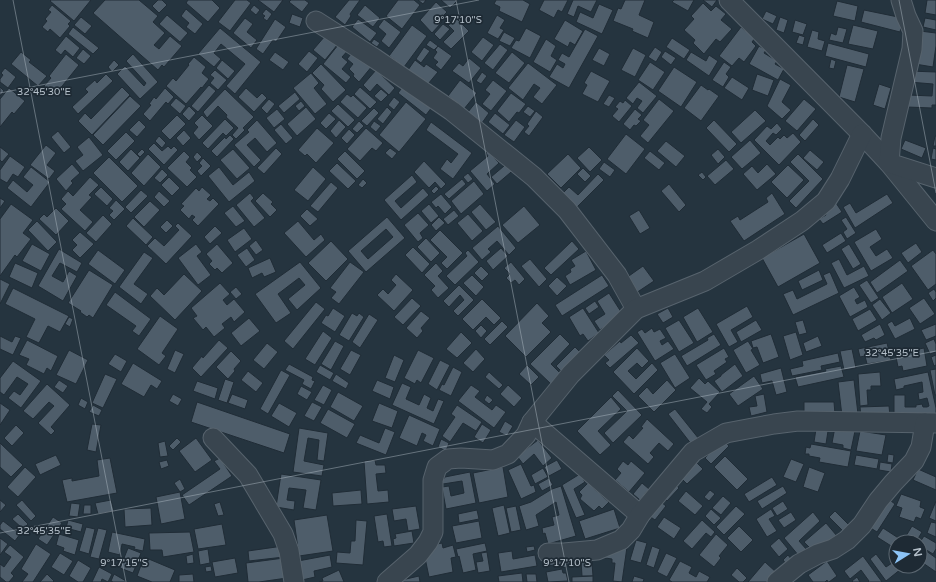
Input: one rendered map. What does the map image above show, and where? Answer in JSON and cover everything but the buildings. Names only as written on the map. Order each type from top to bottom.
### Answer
[{"type":"street","points":[[729,0],[862,134],[889,163],[936,221]]},
{"type":"street","points":[[889,163],[891,138],[912,49],[913,31],[901,0]]},
{"type":"street","points":[[316,21],[452,111],[534,177],[572,216],[617,276],[636,309]]},
{"type":"street","points":[[387,582],[418,555],[428,542],[433,532],[433,480],[438,467],[448,459],[461,458],[493,460],[508,454],[526,435],[532,422],[571,374],[636,309],[705,281],[758,250],[802,221],[826,200],[840,179],[862,134]]},
{"type":"street","points":[[889,163],[936,178]]},
{"type":"street","points":[[532,422],[640,515]]},
{"type":"street","points":[[548,553],[598,550],[621,540],[631,530],[640,515],[693,452],[726,433],[774,424],[798,422],[930,423],[914,462],[893,483],[862,525],[847,540],[833,549],[818,554],[799,564],[776,582]]},
{"type":"street","points":[[212,438],[248,475],[284,534],[289,551],[294,582]]}]
